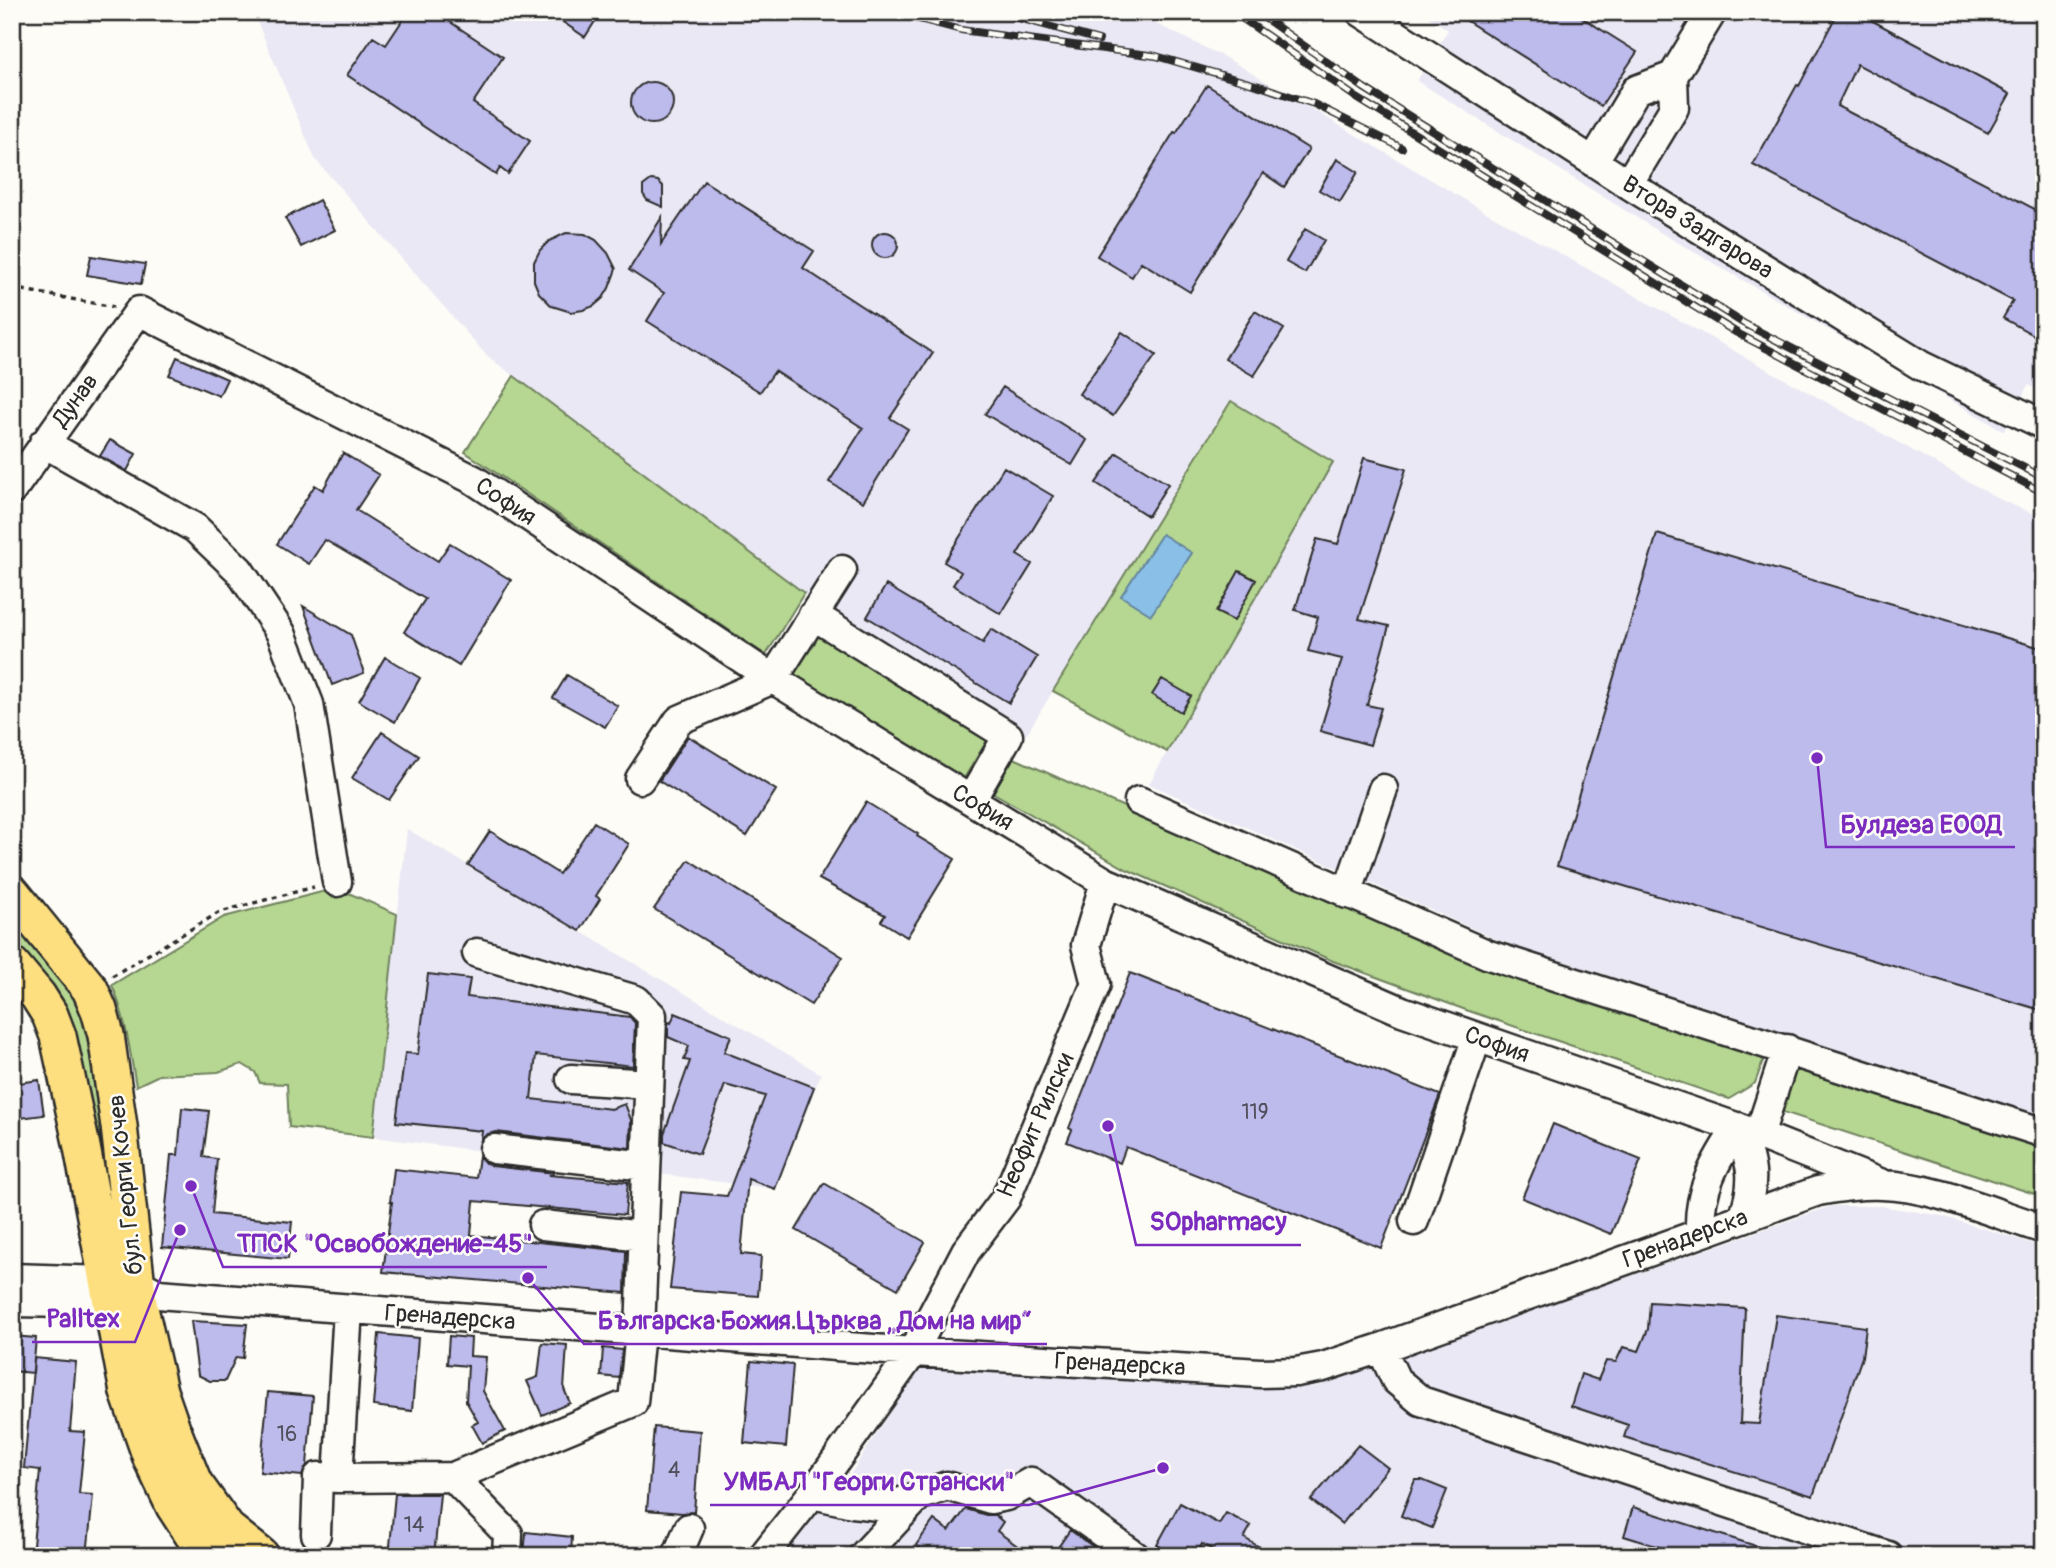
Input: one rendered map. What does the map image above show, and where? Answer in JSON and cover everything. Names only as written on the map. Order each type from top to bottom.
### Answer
[{"type":"main road","name":"бул. Георги Кочев","points":[[12,893],[90,989],[106,1035],[119,1126],[130,1293],[128,1392],[151,1458],[174,1506],[210,1548],[261,1556]]},
{"type":"main road","name":"бул. Георги Кочев","points":[[12,965],[38,996],[50,1015],[58,1036],[130,1293]]},
{"type":"street","name":"Втора Задгарова","points":[[1361,12],[1593,162],[1920,365],[2044,425]]},
{"type":"street","points":[[1628,184],[1674,108],[1672,76],[1712,12]]},
{"type":"street","points":[[1593,162],[1636,90],[1672,76]]},
{"type":"street","name":"Дунав","points":[[12,490],[139,311]]},
{"type":"street","name":"София","points":[[139,311],[474,480],[773,679],[1105,882],[1402,1012],[1748,1131],[1885,1185]]},
{"type":"street","points":[[44,443],[195,528],[239,570],[281,633],[309,704],[337,882]]},
{"type":"street","points":[[640,779],[679,720],[773,679],[842,570]]},
{"type":"street","points":[[813,615],[1008,736],[971,800]]},
{"type":"street","points":[[1347,894],[1383,789]]},
{"type":"street","points":[[1139,801],[1489,955],[1785,1056],[2044,1133]]},
{"type":"street","name":"Неофит Рилски","points":[[763,1556],[812,1494],[913,1352],[966,1251],[1006,1198],[1096,984],[1086,945],[1105,882]]},
{"type":"street","points":[[316,1534],[317,1477],[453,1476],[633,1402],[640,1332],[652,1016],[636,1000],[477,953]]},
{"type":"street","points":[[1415,1221],[1477,1037]]},
{"type":"street","points":[[1700,1233],[1699,1213],[1704,1189],[1718,1157],[1748,1131],[1769,1104],[1785,1056]]},
{"type":"street","points":[[571,1079],[649,1084]]},
{"type":"street","points":[[1742,1218],[1751,1196],[1748,1131]]},
{"type":"street","points":[[494,1149],[646,1166]]},
{"type":"street","name":"Гренадерска","points":[[12,1278],[130,1293],[913,1352],[1260,1373],[1296,1372],[1323,1367],[1381,1348],[1818,1191],[1850,1185],[1885,1185]]},
{"type":"street","points":[[1885,1185],[1932,1194],[2044,1230]]},
{"type":"street","points":[[543,1225],[643,1236]]},
{"type":"street","name":"Гренадерска","points":[[12,1302],[130,1293]]},
{"type":"street","points":[[338,1478],[348,1309]]},
{"type":"street","points":[[1381,1348],[1395,1380],[1421,1401],[1888,1556]]},
{"type":"street","points":[[453,1476],[508,1534],[507,1556]]},
{"type":"street","points":[[812,1494],[887,1507],[947,1486],[991,1499],[1006,1496],[1031,1482],[1135,1556]]},
{"type":"street","points":[[863,1556],[917,1498]]},
{"type":"street","points":[[677,1556],[689,1528]]},
{"type":"path","points":[[12,289],[139,311]]},
{"type":"path","points":[[90,989],[220,912],[337,882]]},
{"type":"shaded area","points":[[253,12],[1132,12],[1228,59],[1482,210],[2003,501],[2044,518],[2044,1117],[1500,941],[1149,784],[1333,462],[1231,401],[1026,735],[850,628],[486,355],[315,159]]},
{"type":"shaded area","points":[[1422,12],[2044,12],[2044,392],[2028,385],[2004,431],[1663,234],[1417,81],[1448,30]]},
{"type":"shaded area","points":[[407,829],[821,1074],[775,1189],[373,1137]]},
{"type":"shaded area","points":[[1831,1206],[1881,1206],[1942,1216],[2044,1247],[2044,1556],[783,1556],[848,1478],[921,1364],[1313,1387]]},
{"type":"green space","points":[[514,376],[804,593],[766,655],[465,452]]},
{"type":"green space","points":[[1231,401],[1333,462],[1167,752],[1053,691]]},
{"type":"green space","points":[[820,634],[988,739],[963,780],[794,675]]},
{"type":"green space","points":[[1014,758],[1477,964],[1765,1056],[1755,1083],[1729,1099],[1466,1010],[1333,961],[1126,869],[992,792]]},
{"type":"green space","points":[[337,888],[397,914],[373,1137],[289,1127],[287,1084],[260,1083],[255,1072],[242,1064],[218,1072],[159,1075],[136,1086],[124,1022],[112,985],[224,917]]},
{"type":"green space","points":[[12,916],[72,989],[80,1007],[86,1029],[114,1222],[12,952]]},
{"type":"green space","points":[[1798,1064],[2044,1146],[2044,1197],[1780,1111]]},
{"type":"water","points":[[1162,534],[1192,553],[1151,615],[1121,596]]},
{"type":"building","points":[[408,12],[435,12],[503,57],[473,103],[530,141],[508,174],[500,168],[496,175],[347,75],[373,37],[386,45]]},
{"type":"building","points":[[548,12],[601,12],[585,37]]},
{"type":"building","points":[[1453,12],[1573,12],[1637,52],[1601,106]]},
{"type":"building","points":[[1838,12],[1856,12],[2010,94],[1988,133],[1857,64],[1837,106],[2044,214],[2044,329],[2039,338],[2003,318],[2013,301],[1753,165]]},
{"type":"building","points":[[652,82],[667,88],[673,103],[667,118],[652,124],[637,118],[631,103],[637,88]]},
{"type":"building","points":[[1207,85],[1309,149],[1284,187],[1263,173],[1190,292],[1141,262],[1132,277],[1097,256],[1174,132],[1176,133]]},
{"type":"building","points":[[1337,159],[1358,172],[1340,202],[1319,190]]},
{"type":"building","points":[[651,180],[658,181],[663,186],[663,207],[647,200],[643,194],[643,186]]},
{"type":"building","points":[[704,181],[814,251],[803,268],[933,353],[890,418],[908,429],[863,502],[829,482],[863,428],[775,371],[760,392],[647,321],[664,293],[629,270],[662,217],[661,244]]},
{"type":"building","points":[[319,200],[335,230],[301,247],[285,218]]},
{"type":"building","points":[[1305,229],[1324,240],[1305,273],[1286,262]]},
{"type":"building","points":[[885,232],[894,236],[898,245],[894,254],[885,258],[876,254],[872,245],[876,236]]},
{"type":"building","points":[[566,233],[585,234],[596,240],[608,253],[616,269],[603,298],[594,306],[571,312],[552,306],[539,293],[534,281],[534,262],[540,250],[549,241]]},
{"type":"building","points":[[91,256],[145,264],[141,284],[87,275]]},
{"type":"building","points":[[1255,311],[1284,329],[1254,376],[1225,359]]},
{"type":"building","points":[[1122,332],[1156,355],[1113,416],[1079,394]]},
{"type":"building","points":[[177,357],[227,379],[219,396],[169,375]]},
{"type":"building","points":[[1003,387],[1087,440],[1072,465],[985,414]]},
{"type":"building","points":[[110,440],[136,454],[127,471],[100,456]]},
{"type":"building","points":[[343,453],[379,475],[356,510],[438,561],[450,543],[511,580],[459,666],[404,632],[425,599],[325,540],[309,564],[277,544],[315,485],[323,490]]},
{"type":"building","points":[[1117,453],[1168,484],[1148,516],[1096,483]]},
{"type":"building","points":[[1364,458],[1406,469],[1359,619],[1389,626],[1367,705],[1381,708],[1370,745],[1320,731],[1342,659],[1308,651],[1318,617],[1295,610],[1317,539],[1338,544]]},
{"type":"building","points":[[1004,467],[1053,496],[1017,555],[1032,564],[1001,614],[953,585],[961,572],[944,562]]},
{"type":"building","points":[[1657,534],[2044,649],[2044,1011],[1557,866]]},
{"type":"building","points":[[1239,571],[1256,580],[1234,621],[1216,612]]},
{"type":"building","points":[[886,585],[983,643],[991,629],[1037,657],[1009,703],[867,617]]},
{"type":"building","points":[[303,606],[351,635],[364,673],[332,685]]},
{"type":"building","points":[[385,657],[420,678],[395,722],[359,701]]},
{"type":"building","points":[[567,675],[618,706],[605,727],[553,698]]},
{"type":"building","points":[[1162,679],[1191,696],[1181,712],[1152,695]]},
{"type":"building","points":[[382,732],[419,756],[389,800],[352,778]]},
{"type":"building","points":[[688,736],[776,790],[747,836],[659,781]]},
{"type":"building","points":[[866,802],[955,859],[907,937],[881,921],[885,915],[819,879]]},
{"type":"building","points":[[594,822],[629,844],[596,896],[600,899],[580,931],[468,865],[490,831],[559,874]]},
{"type":"building","points":[[689,860],[843,957],[811,1005],[654,909]]},
{"type":"building","points":[[1130,973],[1440,1095],[1381,1248],[1126,1147],[1120,1163],[1067,1142],[1072,1130],[1069,1128]]},
{"type":"building","points":[[428,974],[470,979],[467,997],[630,1017],[635,1023],[633,1066],[536,1055],[531,1099],[611,1109],[625,1104],[631,1120],[630,1148],[496,1132],[481,1139],[482,1131],[396,1122],[405,1053],[418,1054]]},
{"type":"building","points":[[675,1013],[731,1036],[724,1052],[814,1087],[775,1189],[748,1179],[741,1254],[761,1256],[758,1296],[670,1289],[681,1192],[727,1196],[765,1096],[725,1085],[699,1154],[664,1142],[664,1134],[690,1061],[684,1060],[689,1046],[668,1037],[668,1022],[671,1023]]},
{"type":"building","points":[[39,1080],[44,1115],[12,1119],[12,1084]]},
{"type":"building","points":[[182,1108],[209,1111],[203,1157],[217,1159],[212,1214],[292,1222],[288,1259],[162,1247],[171,1155],[178,1155]]},
{"type":"building","points":[[1553,1124],[1641,1160],[1611,1234],[1522,1198]]},
{"type":"building","points":[[479,1156],[492,1166],[555,1173],[549,1175],[628,1182],[625,1215],[474,1201],[471,1235],[626,1251],[625,1293],[383,1272],[394,1169],[476,1178]]},
{"type":"building","points":[[824,1183],[925,1242],[898,1289],[796,1230]]},
{"type":"building","points":[[1650,1302],[1745,1308],[1740,1423],[1759,1424],[1776,1315],[1866,1327],[1862,1357],[1813,1496],[1624,1437],[1628,1425],[1571,1406],[1581,1374],[1598,1380],[1606,1361],[1616,1362],[1623,1347],[1639,1351],[1648,1329]]},
{"type":"building","points":[[191,1321],[247,1324],[243,1358],[236,1357],[225,1381],[210,1381],[198,1375]]},
{"type":"building","points":[[379,1334],[418,1338],[412,1411],[373,1406]]},
{"type":"building","points":[[12,1336],[36,1338],[33,1373],[12,1371]]},
{"type":"building","points":[[449,1336],[471,1338],[470,1356],[486,1357],[483,1391],[505,1431],[482,1443],[472,1425],[478,1422],[466,1401],[468,1366],[447,1364]]},
{"type":"building","points":[[542,1343],[567,1345],[564,1389],[570,1403],[542,1415],[527,1381],[538,1377]]},
{"type":"building","points":[[603,1348],[622,1350],[619,1378],[601,1376]]},
{"type":"building","points":[[34,1358],[76,1362],[70,1431],[85,1432],[79,1494],[93,1495],[87,1556],[32,1556],[40,1470],[24,1468]]},
{"type":"building","points":[[751,1361],[793,1365],[786,1447],[744,1443]]},
{"type":"building","points":[[268,1392],[313,1396],[307,1465],[302,1476],[260,1472]]},
{"type":"building","points":[[654,1427],[700,1431],[694,1512],[647,1510]]},
{"type":"building","points":[[1358,1445],[1388,1468],[1342,1524],[1311,1500]]},
{"type":"building","points":[[1415,1480],[1447,1490],[1432,1528],[1401,1516]]},
{"type":"building","points":[[395,1494],[440,1494],[434,1556],[389,1556]]},
{"type":"building","points":[[1180,1503],[1219,1524],[1226,1513],[1251,1526],[1244,1538],[1275,1556],[1223,1556],[1202,1544],[1196,1556],[1177,1556],[1157,1545]]},
{"type":"building","points":[[1633,1507],[1775,1552],[1774,1556],[1688,1556],[1624,1536]]},
{"type":"building","points":[[966,1509],[995,1515],[1003,1522],[997,1531],[1031,1556],[930,1556],[916,1545],[934,1520],[949,1531]]},
{"type":"building","points":[[1070,1530],[1106,1556],[1052,1556]]},
{"type":"building","points":[[526,1532],[572,1537],[571,1556],[524,1556]]},
{"type":"railway","points":[[892,12],[961,30],[1156,56],[1314,104],[1402,148]]},
{"type":"railway","points":[[997,12],[1099,40]]},
{"type":"railway","points":[[1233,12],[1357,98],[1737,333],[2044,493]]},
{"type":"railway","points":[[1256,12],[1364,88],[1743,323],[2044,478]]},
{"type":"place","name":"Булдеза ЕООД","points":[[1817,758]]},
{"type":"place","name":"SOpharmacy","points":[[1108,1126]]},
{"type":"place","name":"ТПСК \"Освобождение-45\"","points":[[191,1186]]},
{"type":"place","name":"Palltex","points":[[180,1230]]},
{"type":"place","name":"Българска Божия Църква „Дом на мир“","points":[[528,1278]]},
{"type":"place","name":"УМБАЛ \"Георги Странски\"","points":[[1163,1468]]}]
